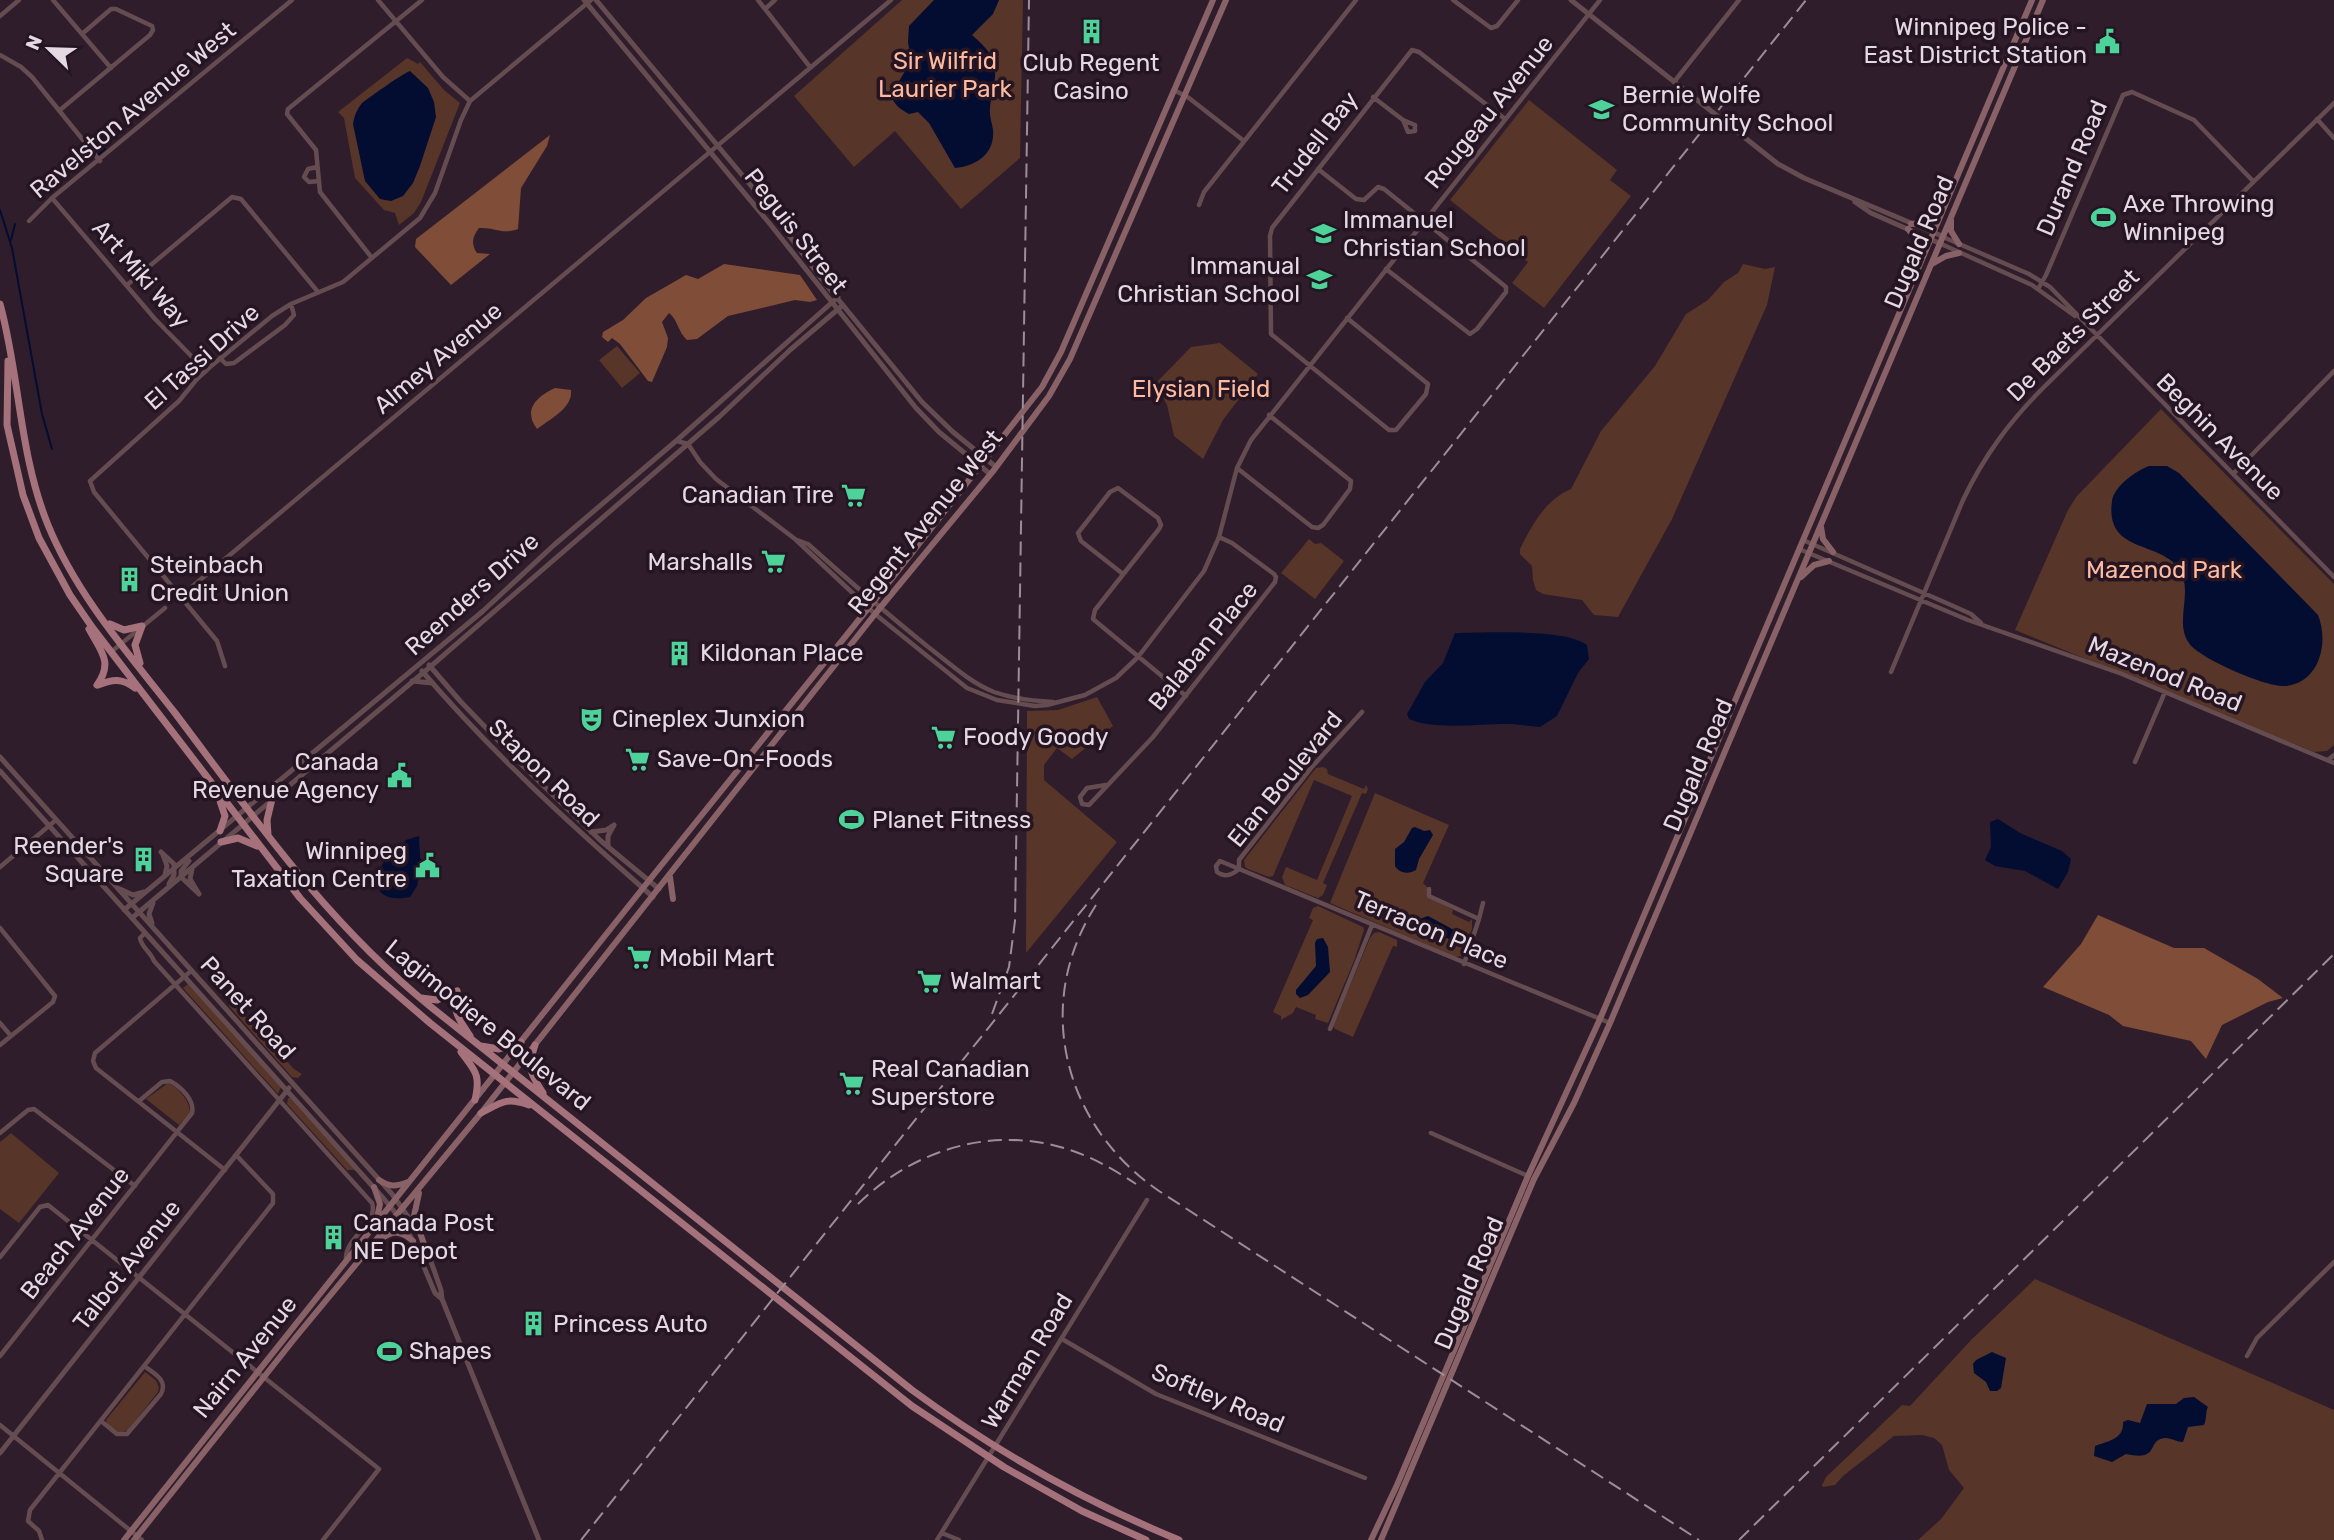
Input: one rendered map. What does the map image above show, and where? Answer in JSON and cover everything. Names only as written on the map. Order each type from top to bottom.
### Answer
[{"type":"main road","name":"Regent Avenue West","points":[[396,1199],[1042,387],[1061,352],[1213,0]]},
{"type":"main road","name":"Regent Avenue West","points":[[403,1208],[604,960],[877,611],[996,467],[1049,396],[1070,359],[1226,0]]},
{"type":"main road","name":"Dugald Road","points":[[1381,1540],[1528,1176],[1600,1019],[2032,0]]},
{"type":"main road","name":"Dugald Road","points":[[1447,1373],[1534,1179],[1574,1103],[1609,1023],[2043,0]]},
{"type":"main road","points":[[1132,186],[1139,201]]},
{"type":"main road","points":[[1919,263],[1920,243],[1910,227],[1929,222],[1944,207]]},
{"type":"main road","points":[[1951,216],[1951,231],[1959,244]]},
{"type":"main road","points":[[1930,265],[1946,256],[1959,253]]},
{"type":"main road","name":"Lagimodiere Boulevard","points":[[0,304],[22,435],[35,490],[63,556],[101,617],[337,921],[419,998],[912,1390],[995,1447],[1095,1502],[1179,1540]]},
{"type":"main road","points":[[1081,306],[1091,310]]},
{"type":"main road","name":"Lagimodiere Boulevard","points":[[7,338],[8,425],[23,495],[53,567],[85,617],[261,848],[300,898],[348,951],[390,991],[454,1043],[912,1406],[988,1458],[1082,1511],[1146,1540]]},
{"type":"main road","points":[[1821,524],[1823,539],[1833,552]]},
{"type":"main road","points":[[1795,584],[1804,572],[1814,565],[1829,561]]},
{"type":"main road","points":[[85,617],[106,664],[104,676],[97,685],[121,680],[145,696]]},
{"type":"main road","points":[[101,617],[119,629],[142,626]]},
{"type":"main road","points":[[142,626],[136,637],[135,649],[150,682]]},
{"type":"main road","points":[[820,668],[828,674]]},
{"type":"main road","points":[[806,686],[821,682]]},
{"type":"main road","points":[[799,695],[802,707]]},
{"type":"main road","points":[[770,732],[770,748]]},
{"type":"main road","points":[[760,744],[761,760]]},
{"type":"main road","points":[[229,785],[252,793],[275,785]]},
{"type":"main road","points":[[215,787],[225,816],[220,831]]},
{"type":"main road","points":[[268,835],[268,807],[272,799]]},
{"type":"main road","points":[[221,842],[238,838],[261,848]]},
{"type":"main road","points":[[670,876],[673,899]]},
{"type":"main road","points":[[593,952],[604,960]]},
{"type":"main road","points":[[419,998],[437,1000],[457,991],[456,1012],[477,1044],[499,1049],[521,1042]]},
{"type":"main road","points":[[454,1043],[477,1074],[479,1085],[475,1100]]},
{"type":"main road","points":[[535,1045],[530,1070],[547,1100]]},
{"type":"main road","points":[[481,1113],[508,1100],[536,1108]]},
{"type":"main road","points":[[379,1180],[390,1186],[410,1182]]},
{"type":"main road","points":[[374,1187],[380,1204],[374,1227]]},
{"type":"main road","points":[[421,1187],[414,1216],[429,1258]]},
{"type":"main road","name":"Nairn Avenue","points":[[124,1540],[136,1537],[178,1478],[396,1199]]},
{"type":"main road","name":"Nairn Avenue","points":[[292,1335],[354,1268],[403,1208]]},
{"type":"main road","points":[[369,1249],[390,1233],[403,1234],[413,1241]]},
{"type":"main road","points":[[346,1262],[354,1268]]},
{"type":"main road","name":"Dugald Road","points":[[1371,1540],[1442,1385]]},
{"type":"street","points":[[0,16],[19,0]]},
{"type":"street","points":[[53,0],[111,68]]},
{"type":"street","name":"Ravelston Avenue West","points":[[29,221],[52,198],[292,0]]},
{"type":"street","points":[[378,0],[443,77],[470,102]]},
{"type":"street","points":[[758,0],[810,67]]},
{"type":"street","points":[[765,9],[775,0]]},
{"type":"street","name":"Almey Avenue","points":[[181,596],[891,0]]},
{"type":"street","points":[[1199,205],[1204,192],[1356,0]]},
{"type":"street","points":[[1453,0],[1491,28],[1497,26],[1518,0]]},
{"type":"street","name":"Beghin Avenue","points":[[1572,0],[1759,151],[1788,170],[1910,227],[1941,240],[1959,244],[2042,282],[2065,301],[2097,337],[2334,577]]},
{"type":"street","name":"Rougeau Avenue","points":[[688,444],[716,479],[795,539],[808,544],[877,611],[951,675],[979,694],[996,700],[1034,706],[1085,695],[1124,672],[1198,582],[1212,556],[1237,468],[1251,440],[1600,0]]},
{"type":"street","points":[[1674,82],[1739,0]]},
{"type":"street","points":[[372,258],[320,192],[316,150],[287,114],[288,109],[419,1]]},
{"type":"street","name":"El Tassi Drive","points":[[181,596],[94,492],[90,481],[179,401],[220,358],[272,316],[291,304],[343,282],[409,230],[429,206],[470,102],[590,1]]},
{"type":"street","name":"Peguis Street","points":[[590,1],[718,147],[922,402],[996,467]]},
{"type":"street","name":"Peguis Street","points":[[590,1],[921,415],[990,474]]},
{"type":"street","points":[[60,110],[150,36],[153,30],[152,26],[126,13],[111,9],[82,34]]},
{"type":"street","name":"Trudell Bay","points":[[1347,318],[1428,384],[1426,394],[1399,429],[1389,430],[1271,334],[1270,236],[1276,222],[1408,53],[1415,50],[1505,119]]},
{"type":"street","points":[[0,55],[32,77],[100,161]]},
{"type":"street","points":[[1174,90],[1186,95],[1244,141]]},
{"type":"street","name":"Durand Road","points":[[2038,289],[2123,95],[2132,93],[2194,120],[2253,181]]},
{"type":"street","points":[[1373,97],[1402,120]]},
{"type":"street","name":"De Baets Street","points":[[1891,672],[1963,500],[1997,439],[2039,393],[2334,103]]},
{"type":"street","points":[[2317,120],[2334,138]]},
{"type":"street","points":[[317,167],[308,169],[304,177],[310,182],[319,181]]},
{"type":"street","points":[[1318,169],[1356,199],[1364,200],[1378,187],[1384,189],[1506,287],[1504,296],[1491,313],[1473,333],[1467,333],[1385,269]]},
{"type":"street","points":[[127,285],[232,197],[241,199],[318,292]]},
{"type":"street","name":"Art Miki Way","points":[[52,198],[155,319],[206,371]]},
{"type":"street","name":"Beghin Avenue","points":[[1941,240],[1959,253],[2038,289],[2082,321]]},
{"type":"street","name":"Reenders Drive","points":[[132,918],[243,824],[250,812],[275,785],[483,611],[554,545],[677,441],[838,297]]},
{"type":"street","points":[[220,358],[226,364],[234,363],[285,325],[294,315],[291,304]]},
{"type":"street","name":"Reenders Drive","points":[[124,910],[237,816],[272,799],[430,667],[688,444],[843,305]]},
{"type":"street","points":[[2233,474],[2334,371]]},
{"type":"street","points":[[1237,468],[1312,527],[1318,528],[1322,525],[1350,489],[1351,481],[1269,415]]},
{"type":"street","points":[[677,441],[688,444]]},
{"type":"street","points":[[1123,574],[1081,541],[1078,533],[1110,492],[1118,488],[1158,518],[1161,525],[1123,574],[1095,610],[1093,619],[1186,696]]},
{"type":"street","name":"Balaban Place","points":[[1106,785],[1087,788],[1080,797],[1082,804],[1089,805],[1153,737],[1275,582],[1274,574],[1232,543],[1219,537]]},
{"type":"street","name":"Mazenod Road","points":[[1803,540],[1971,614],[1981,623]]},
{"type":"street","name":"Mazenod Road","points":[[1799,550],[1921,601],[2122,674],[2331,762]]},
{"type":"street","points":[[181,596],[218,641],[225,666]]},
{"type":"street","points":[[111,652],[165,608]]},
{"type":"street","name":"Rougeau Avenue","points":[[877,611],[966,676],[992,691],[1035,702],[1061,702]]},
{"type":"street","name":"Stapon Road","points":[[425,660],[523,766],[591,832],[659,889]]},
{"type":"street","name":"Stapon Road","points":[[418,666],[517,773],[568,823],[653,897]]},
{"type":"street","points":[[412,681],[432,683]]},
{"type":"street","points":[[2135,762],[2165,692]]},
{"type":"street","name":"Elan Boulevard","points":[[1239,869],[1239,860],[1268,822],[1311,768],[1362,712]]},
{"type":"street","points":[[350,723],[356,728]]},
{"type":"street","points":[[2331,762],[2334,755]]},
{"type":"street","name":"Panet Road","points":[[0,757],[403,1208],[416,1228],[436,1275],[442,1299],[539,1540]]},
{"type":"street","points":[[517,773],[523,766]]},
{"type":"street","name":"Panet Road","points":[[0,771],[390,1206],[413,1241],[435,1293],[442,1299]]},
{"type":"street","points":[[568,823],[575,815]]},
{"type":"street","points":[[0,867],[56,820]]},
{"type":"street","points":[[591,832],[606,830],[614,825],[608,836],[608,846]]},
{"type":"street","points":[[194,866],[190,877],[199,894],[181,877],[182,867],[205,848],[211,839]]},
{"type":"street","points":[[592,844],[601,841]]},
{"type":"street","points":[[155,930],[149,914],[158,896],[172,880],[174,869],[169,858],[161,852],[167,866],[166,874],[161,879]]},
{"type":"street","name":"Terracon Place","points":[[1239,869],[1229,875],[1220,875],[1216,866],[1220,861],[1609,1023]]},
{"type":"street","points":[[115,886],[133,895],[150,888]]},
{"type":"street","points":[[1429,889],[1429,896],[1479,919]]},
{"type":"street","points":[[1464,964],[1483,903]]},
{"type":"street","points":[[1330,1029],[1371,925]]},
{"type":"street","points":[[0,928],[55,996],[53,1002],[0,1045]]},
{"type":"street","points":[[145,933],[140,942],[153,961],[372,1203],[374,1211],[347,1248],[346,1262]]},
{"type":"street","points":[[191,971],[94,1053],[93,1057],[96,1068],[225,1170]]},
{"type":"street","points":[[0,1023],[11,1036]]},
{"type":"street","name":"Beach Avenue","points":[[0,1356],[192,1113],[191,1101],[170,1081],[162,1082],[139,1101]]},
{"type":"street","name":"Talbot Avenue","points":[[0,1453],[236,1155],[295,1086]]},
{"type":"street","points":[[0,1133],[34,1109],[135,1186]]},
{"type":"street","points":[[1432,1133],[1528,1176]]},
{"type":"street","points":[[42,1540],[38,1531],[28,1521],[28,1514],[273,1203],[272,1195],[236,1155]]},
{"type":"street","points":[[346,1174],[360,1172]]},
{"type":"street","name":"Warman Road","points":[[937,1540],[1147,1200]]},
{"type":"street","points":[[0,1256],[40,1206],[48,1205],[379,1469],[323,1540]]},
{"type":"street","points":[[366,1222],[374,1227]]},
{"type":"street","points":[[2247,1356],[2257,1338],[2334,1262]]},
{"type":"street","points":[[429,1278],[436,1275]]},
{"type":"street","name":"Softley Road","points":[[1062,1339],[1156,1394],[1365,1478]]},
{"type":"street","points":[[101,1421],[117,1434],[125,1435],[132,1431],[162,1392],[160,1378],[145,1366]]},
{"type":"street","points":[[0,1425],[136,1537]]},
{"type":"street","points":[[942,1533],[959,1540]]},
{"type":"green space","name":"Sir Wilfrid Laurier Park","points":[[902,0],[1023,0],[1020,158],[961,209],[895,131],[854,167],[794,96]]},
{"type":"green space","points":[[407,58],[418,64],[420,62],[444,90],[460,103],[421,202],[414,213],[399,225],[395,213],[384,210],[355,178],[344,118],[338,112]]},
{"type":"green space","points":[[1529,100],[1617,170],[1610,180],[1631,196],[1544,308],[1512,283],[1528,262],[1450,200]]},
{"type":"green space","points":[[1743,264],[1765,269],[1775,267],[1767,305],[1672,519],[1618,617],[1594,615],[1582,600],[1543,594],[1536,590],[1532,566],[1520,554],[1520,549],[1535,522],[1547,506],[1571,489],[1601,431],[1655,366],[1686,314],[1708,300],[1724,282],[1738,273]]},
{"type":"green space","name":"Elysian Field","points":[[1220,343],[1258,374],[1223,420],[1203,459],[1174,436],[1167,405],[1156,383],[1191,347]]},
{"type":"green space","points":[[617,346],[640,373],[622,388],[599,360]]},
{"type":"green space","name":"Mazenod Park","points":[[2161,409],[2334,584],[2334,745],[2327,751],[2314,752],[2015,630],[2068,510],[2077,496]]},
{"type":"green space","points":[[1309,539],[1315,544],[1321,543],[1344,561],[1315,599],[1281,573]]},
{"type":"green space","points":[[1097,697],[1113,726],[1072,759],[1057,748],[1044,765],[1044,780],[1117,842],[1026,953],[1027,711],[1058,710]]},
{"type":"green space","points":[[1323,767],[1328,774],[1364,789],[1366,785],[1368,789],[1366,794],[1362,793],[1323,883],[1327,885],[1323,895],[1318,898],[1285,885],[1282,877],[1286,867],[1317,880],[1352,796],[1314,780],[1273,876],[1248,869],[1244,860],[1316,768]]},
{"type":"green space","points":[[1375,793],[1449,825],[1423,883],[1427,887],[1428,897],[1453,910],[1452,914],[1469,922],[1472,919],[1472,929],[1461,956],[1455,957],[1330,903]]},
{"type":"green space","points":[[1318,906],[1363,927],[1354,961],[1328,1023],[1315,1019],[1316,1015],[1296,1007],[1293,1013],[1281,1020],[1281,1016],[1273,1012],[1313,920],[1309,918],[1313,908]]},
{"type":"green space","points":[[1379,932],[1397,940],[1397,947],[1393,946],[1353,1037],[1333,1026],[1370,938]]},
{"type":"green space","points":[[188,984],[281,1087],[278,1094],[183,988]]},
{"type":"green space","points":[[231,1001],[294,1069],[302,1074],[298,1078],[292,1077],[229,1006]]},
{"type":"green space","points":[[168,1083],[183,1095],[188,1103],[190,1112],[179,1125],[146,1099]]},
{"type":"green space","points":[[288,1098],[355,1170],[347,1170],[287,1104]]},
{"type":"green space","points":[[11,1133],[59,1173],[19,1223],[0,1209],[0,1142]]},
{"type":"green space","points":[[2035,1279],[2334,1410],[2334,1540],[1918,1540],[1941,1519],[1964,1488],[1949,1470],[1942,1445],[1934,1438],[1922,1435],[1894,1436],[1835,1485],[1823,1487],[1826,1477],[1902,1405],[1910,1406],[1972,1339]]},
{"type":"green space","points":[[145,1372],[157,1383],[158,1392],[128,1430],[114,1431],[106,1420]]},
{"type":"shaded area","points":[[550,135],[547,146],[521,188],[518,229],[507,231],[479,228],[473,240],[475,250],[477,253],[490,254],[451,285],[415,247],[416,239]]},
{"type":"shaded area","points":[[724,264],[800,275],[817,300],[795,300],[728,316],[697,339],[687,340],[669,313],[662,322],[668,338],[667,347],[652,382],[648,381],[620,344],[612,338],[608,342],[602,337],[603,332],[623,320],[646,298],[686,275],[698,279]]},
{"type":"shaded area","points":[[555,388],[571,390],[571,396],[565,408],[537,429],[531,415],[534,404]]},
{"type":"shaded area","points":[[2098,915],[2174,948],[2204,948],[2258,979],[2283,998],[2268,1002],[2222,1025],[2206,1059],[2191,1041],[2123,1026],[2109,1015],[2043,987],[2081,944]]},
{"type":"water","points":[[934,0],[999,0],[993,14],[972,35],[989,53],[995,65],[990,111],[993,130],[991,146],[977,161],[955,168],[929,123],[918,112],[909,114],[900,108],[891,95],[911,61],[909,26]]},
{"type":"water","points":[[410,71],[428,88],[436,117],[413,183],[403,196],[391,201],[380,199],[365,181],[354,118],[362,103]]},
{"type":"water","points":[[2149,466],[2167,466],[2179,473],[2318,615],[2322,649],[2314,669],[2306,677],[2285,686],[2264,682],[2219,664],[2189,643],[2183,625],[2185,585],[2177,566],[2168,558],[2124,537],[2116,529],[2112,517],[2112,501],[2117,490],[2132,475]]},
{"type":"water","points":[[1455,633],[1562,636],[1587,645],[1589,659],[1578,673],[1557,716],[1540,727],[1507,724],[1443,725],[1409,719],[1407,714],[1425,682],[1443,663]]},
{"type":"water","points":[[1998,819],[2020,833],[2062,851],[2071,859],[2068,872],[2058,889],[2025,871],[1995,866],[1985,860],[1991,847],[1990,822]]},
{"type":"water","points":[[1415,827],[1424,831],[1430,830],[1433,835],[1419,859],[1416,870],[1402,872],[1395,866],[1395,849]]},
{"type":"water","points":[[419,836],[422,861],[417,886],[410,897],[393,898],[384,895],[375,881],[385,859],[395,854],[406,840]]},
{"type":"water","points":[[1399,911],[1417,920],[1428,916],[1454,930],[1458,936],[1457,941],[1402,924],[1396,915]]},
{"type":"water","points":[[1323,938],[1328,947],[1330,972],[1308,995],[1300,998],[1296,990],[1316,966],[1315,943],[1317,939]]},
{"type":"water","points":[[1992,1352],[2006,1358],[2001,1388],[1997,1391],[1990,1391],[1986,1382],[1974,1373],[1973,1364],[1976,1360]]},
{"type":"water","points":[[2194,1397],[2208,1407],[2204,1425],[2188,1427],[2183,1442],[2160,1439],[2149,1453],[2137,1456],[2126,1454],[2112,1462],[2094,1456],[2095,1446],[2118,1436],[2123,1422],[2128,1420],[2140,1423],[2147,1404],[2176,1404],[2184,1398]]},
{"type":"waterway","points":[[98,155],[105,149]]},
{"type":"waterway","points":[[0,210],[12,248],[42,414],[52,449]]},
{"type":"waterway","points":[[11,240],[15,224]]},
{"type":"railway","points":[[992,1014],[1009,967],[1015,921],[1029,0]]},
{"type":"railway","points":[[581,1540],[1806,0]]},
{"type":"railway","points":[[1096,905],[1076,943],[1065,983],[1063,1022],[1068,1061],[1080,1098],[1100,1133],[1126,1164],[1159,1191],[1699,1540]]},
{"type":"railway","points":[[1739,1540],[2334,954]]},
{"type":"railway","points":[[858,1204],[905,1168],[958,1146],[987,1141],[1044,1143],[1073,1151],[1136,1184]]},
{"type":"place","name":"Club Regent Casino","points":[[1091,32]]},
{"type":"place","name":"Winnipeg Police - East District Station","points":[[2107,41]]},
{"type":"place","name":"Bernie Wolfe Community School","points":[[1602,109]]},
{"type":"place","name":"Axe Throwing Winnipeg","points":[[2103,218]]},
{"type":"place","name":"Immanuel Christian School","points":[[1323,234]]},
{"type":"place","name":"Immanual Christian School","points":[[1320,280]]},
{"type":"place","name":"Canadian Tire","points":[[854,495]]},
{"type":"place","name":"Marshalls","points":[[773,562]]},
{"type":"place","name":"Steinbach Credit Union","points":[[130,579]]},
{"type":"place","name":"Kildonan Place","points":[[680,653]]},
{"type":"place","name":"Cineplex Junxion","points":[[592,719]]},
{"type":"place","name":"Foody Goody","points":[[943,737]]},
{"type":"place","name":"Save-On-Foods","points":[[637,759]]},
{"type":"place","name":"Canada Revenue Agency","points":[[399,776]]},
{"type":"place","name":"Planet Fitness","points":[[852,820]]},
{"type":"place","name":"Reender's Square","points":[[144,860]]},
{"type":"place","name":"Winnipeg Taxation Centre","points":[[427,865]]},
{"type":"place","name":"Mobil Mart","points":[[639,958]]},
{"type":"place","name":"Walmart","points":[[930,981]]},
{"type":"place","name":"Real Canadian Superstore","points":[[851,1083]]},
{"type":"place","name":"Canada Post NE Depot","points":[[333,1237]]},
{"type":"place","name":"Princess Auto","points":[[533,1324]]},
{"type":"place","name":"Shapes","points":[[389,1351]]}]
